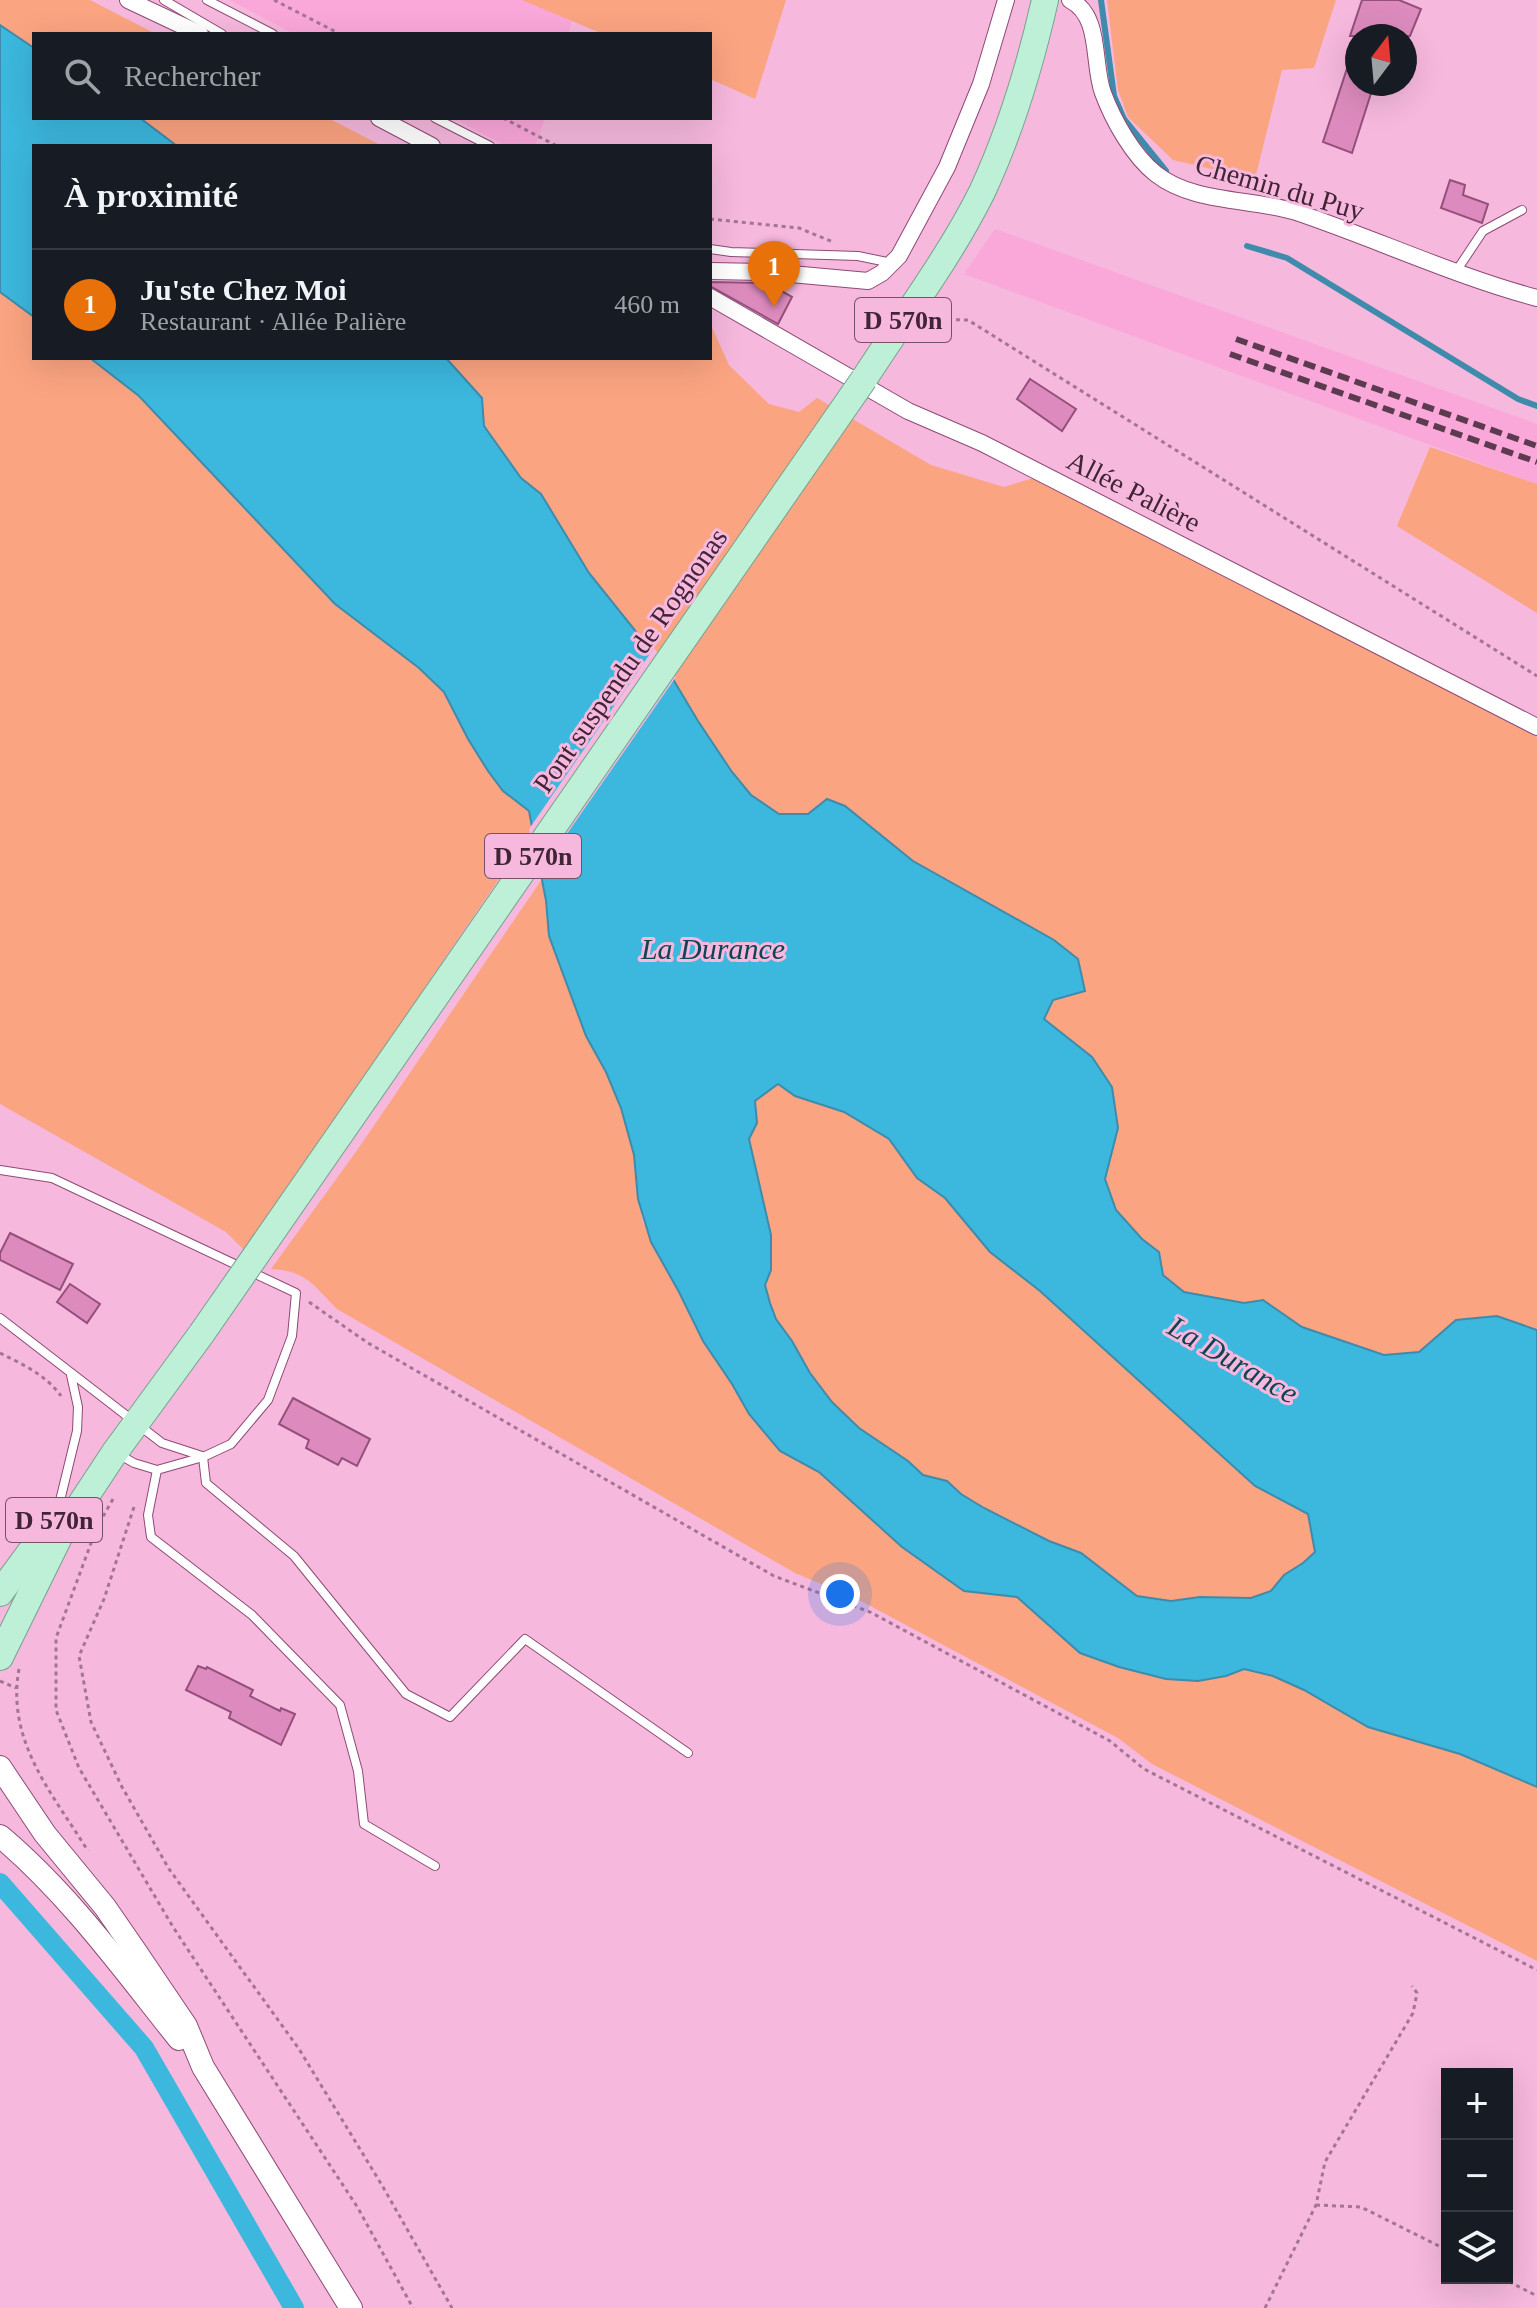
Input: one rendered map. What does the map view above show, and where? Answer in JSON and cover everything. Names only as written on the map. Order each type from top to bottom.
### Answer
[{"type":"main road","name":"D 570n","points":[[904,318],[943,261],[981,193],[1013,121],[1045,0]]},
{"type":"main road","name":"Pont suspendu de Rognonas","points":[[137,1422],[202,1333],[904,318]]},
{"type":"main road","name":"D 570n","points":[[0,1657],[59,1537],[137,1422]]},
{"type":"main road","name":"D 570n","points":[[0,1593],[56,1517],[115,1452]]},
{"type":"main road","points":[[0,1767],[45,1834],[105,1907],[134,1949],[186,2026],[203,2067]]},
{"type":"main road","points":[[0,1836],[25,1857],[106,1947],[203,2067],[351,2308]]},
{"type":"street","points":[[128,0],[196,32]]},
{"type":"street","points":[[712,271],[769,272],[868,281],[892,263],[899,256],[947,167],[967,121],[1006,0]]},
{"type":"street","name":"Chemin du Puy","points":[[1070,0],[1078,4],[1091,23],[1095,66],[1103,94],[1140,158],[1156,174],[1191,191],[1292,211],[1537,298]]},
{"type":"street","points":[[383,120],[428,144]]},
{"type":"street","name":"Allée Palière","points":[[712,298],[908,411],[996,450],[1537,727]]},
{"type":"lane","points":[[164,0],[219,32]]},
{"type":"lane","points":[[207,0],[269,32]]},
{"type":"lane","points":[[439,120],[486,144]]},
{"type":"lane","points":[[1457,270],[1483,231],[1522,210]]},
{"type":"lane","points":[[712,249],[847,256],[892,263]]},
{"type":"lane","points":[[0,1170],[52,1178],[296,1293],[292,1336],[268,1400],[231,1444],[203,1457],[157,1470],[134,1463],[115,1452]]},
{"type":"lane","points":[[0,1318],[162,1443],[203,1457]]},
{"type":"lane","points":[[56,1517],[77,1431],[78,1407],[70,1374]]},
{"type":"lane","points":[[203,1457],[206,1483],[294,1556],[406,1694],[450,1717],[525,1639],[688,1753]]},
{"type":"lane","points":[[157,1470],[148,1515],[151,1537],[252,1615],[340,1705],[358,1771],[364,1824],[435,1866]]},
{"type":"path","points":[[274,0],[336,32]]},
{"type":"path","points":[[507,120],[553,144]]},
{"type":"path","points":[[712,219],[799,228],[831,240],[847,256]]},
{"type":"path","points":[[904,318],[968,320],[1537,676]]},
{"type":"path","points":[[296,1293],[368,1343],[774,1576],[870,1612],[1110,1741],[1144,1769],[1537,1970]]},
{"type":"path","points":[[0,1353],[31,1369],[55,1388],[65,1401],[78,1407]]},
{"type":"path","points":[[153,1492],[138,1495],[104,1599],[79,1656],[91,1722],[122,1787],[169,1869],[299,2049],[452,2308]]},
{"type":"path","points":[[114,1497],[97,1527],[56,1638],[56,1710],[79,1768],[165,1914],[358,2208],[413,2308]]},
{"type":"path","points":[[0,1681],[16,1688],[15,1704],[28,1754],[44,1780]]},
{"type":"path","points":[[1265,2308],[1316,2205],[1325,2162],[1413,2013],[1417,1993],[1412,1986]]},
{"type":"path","points":[[1316,2205],[1361,2207],[1441,2247]]},
{"type":"path","points":[[1513,2284],[1537,2296]]},
{"type":"shaded area","points":[[0,0],[90,0],[152,32],[32,32],[32,47],[0,25]]},
{"type":"shaded area","points":[[229,0],[578,0],[569,32],[290,32]]},
{"type":"shaded area","points":[[522,0],[786,0],[755,99],[712,80],[712,32],[598,32]]},
{"type":"shaded area","points":[[1107,0],[1336,0],[1314,68],[1282,70],[1255,179],[1173,160],[1128,117],[1118,90]]},
{"type":"shaded area","points":[[143,120],[332,120],[378,144],[174,144]]},
{"type":"shaded area","points":[[457,120],[544,120],[536,144],[502,144]]},
{"type":"shaded area","points":[[995,229],[1537,424],[1537,484],[964,274]]},
{"type":"shaded area","points":[[0,292],[32,316],[32,360],[91,360],[139,396],[335,604],[419,668],[444,692],[488,771],[503,791],[529,811],[533,829],[245,1251],[226,1232],[0,1104]]},
{"type":"shaded area","points":[[712,327],[729,365],[769,404],[799,412],[817,398],[931,465],[1004,487],[1033,478],[1537,737],[1537,1330],[1497,1316],[1432,1343],[1419,1352],[1384,1355],[1302,1327],[1263,1300],[1244,1303],[1184,1292],[1163,1275],[1159,1252],[1142,1239],[1116,1210],[1105,1179],[1118,1128],[1092,1057],[1044,1019],[1053,1000],[1054,940],[913,861],[845,806],[808,814],[779,814],[751,795],[732,772],[670,674],[589,573],[541,494],[521,478],[484,426],[482,398],[448,360],[712,360]]},
{"type":"shaded area","points":[[1430,447],[1537,484],[1537,613],[1397,526]]},
{"type":"shaded area","points":[[542,879],[549,936],[586,1036],[621,1108],[634,1155],[643,1222],[703,1341],[733,1384],[749,1414],[780,1451],[819,1472],[902,1547],[964,1591],[1017,1597],[1052,1630],[1226,1676],[1244,1669],[1273,1676],[1537,1787],[1537,1961],[1152,1764],[1118,1738],[861,1601],[795,1573],[337,1309],[301,1276],[271,1269],[358,1149]]},
{"type":"shaded area","points":[[778,1084],[795,1096],[844,1112],[889,1139],[917,1178],[945,1198],[990,1252],[1040,1291],[1255,1486],[1308,1514],[1315,1552],[1284,1575],[1271,1591],[1251,1598],[1200,1597],[1171,1601],[1137,1596],[1081,1553],[984,1508],[947,1481],[923,1475],[908,1461],[859,1428],[832,1402],[810,1373],[776,1319],[765,1285],[771,1270],[771,1235],[749,1139],[757,1123],[755,1101]]},
{"type":"water","points":[[0,25],[32,47],[32,120],[143,120],[174,144],[32,144],[32,316],[0,292]]},
{"type":"water","name":"La Durance","points":[[93,360],[448,360],[482,398],[484,426],[521,478],[541,494],[589,573],[670,674],[732,772],[751,795],[779,814],[808,814],[827,799],[845,806],[913,861],[1054,940],[1078,959],[1085,991],[1053,1000],[1044,1019],[1092,1057],[1112,1087],[1118,1128],[1105,1179],[1116,1210],[1142,1239],[1159,1252],[1163,1275],[1184,1292],[1244,1303],[1263,1300],[1302,1327],[1384,1355],[1419,1352],[1456,1320],[1497,1316],[1537,1330],[1537,1787],[1460,1754],[1368,1727],[1273,1676],[1244,1669],[1198,1681],[1166,1679],[1080,1653],[1017,1597],[964,1591],[902,1547],[819,1472],[780,1451],[749,1414],[703,1341],[651,1242],[638,1199],[634,1155],[621,1108],[586,1036],[549,936],[546,901],[529,811],[503,791],[488,771],[444,692],[419,668],[335,604],[139,396]],"holes":[[[778,1084],[795,1096],[844,1112],[889,1139],[917,1178],[945,1198],[990,1252],[1040,1291],[1255,1486],[1308,1514],[1315,1552],[1284,1575],[1271,1591],[1251,1598],[1200,1597],[1171,1601],[1137,1596],[1081,1553],[1049,1541],[984,1508],[947,1481],[923,1475],[908,1461],[859,1428],[832,1402],[776,1319],[765,1285],[771,1270],[771,1235],[749,1139],[757,1123],[755,1101]]]},
{"type":"pier","points":[[654,648],[676,677],[537,877],[529,829]]},
{"type":"building","points":[[1362,0],[1399,0],[1421,9],[1415,24],[1354,24]]},
{"type":"building","points":[[1345,75],[1345,96],[1370,96],[1352,153],[1323,142]]},
{"type":"building","points":[[1450,180],[1465,185],[1463,195],[1488,204],[1482,223],[1441,208]]},
{"type":"building","points":[[712,282],[767,283],[792,297],[778,324],[712,287]]},
{"type":"building","points":[[1030,379],[1076,409],[1062,431],[1017,399]]},
{"type":"building","points":[[10,1233],[73,1264],[60,1290],[0,1260],[0,1253]]},
{"type":"building","points":[[70,1284],[100,1304],[87,1323],[57,1302]]},
{"type":"building","points":[[293,1398],[370,1439],[357,1466],[342,1458],[338,1465],[306,1448],[309,1440],[279,1424]]},
{"type":"building","points":[[198,1666],[207,1667],[253,1690],[250,1696],[280,1711],[281,1708],[295,1714],[281,1745],[229,1718],[231,1712],[186,1690]]},
{"type":"waterway","points":[[1101,0],[1114,96],[1124,119],[1166,171]]},
{"type":"waterway","points":[[1247,246],[1287,258],[1518,399],[1537,406]]},
{"type":"waterway","points":[[0,1883],[144,2048],[294,2308]]},
{"type":"railway","points":[[1236,339],[1537,446]]},
{"type":"railway","points":[[1230,354],[1537,462]]},
{"type":"place","name":"Ju'ste Chez Moi","points":[[774,307]]}]
